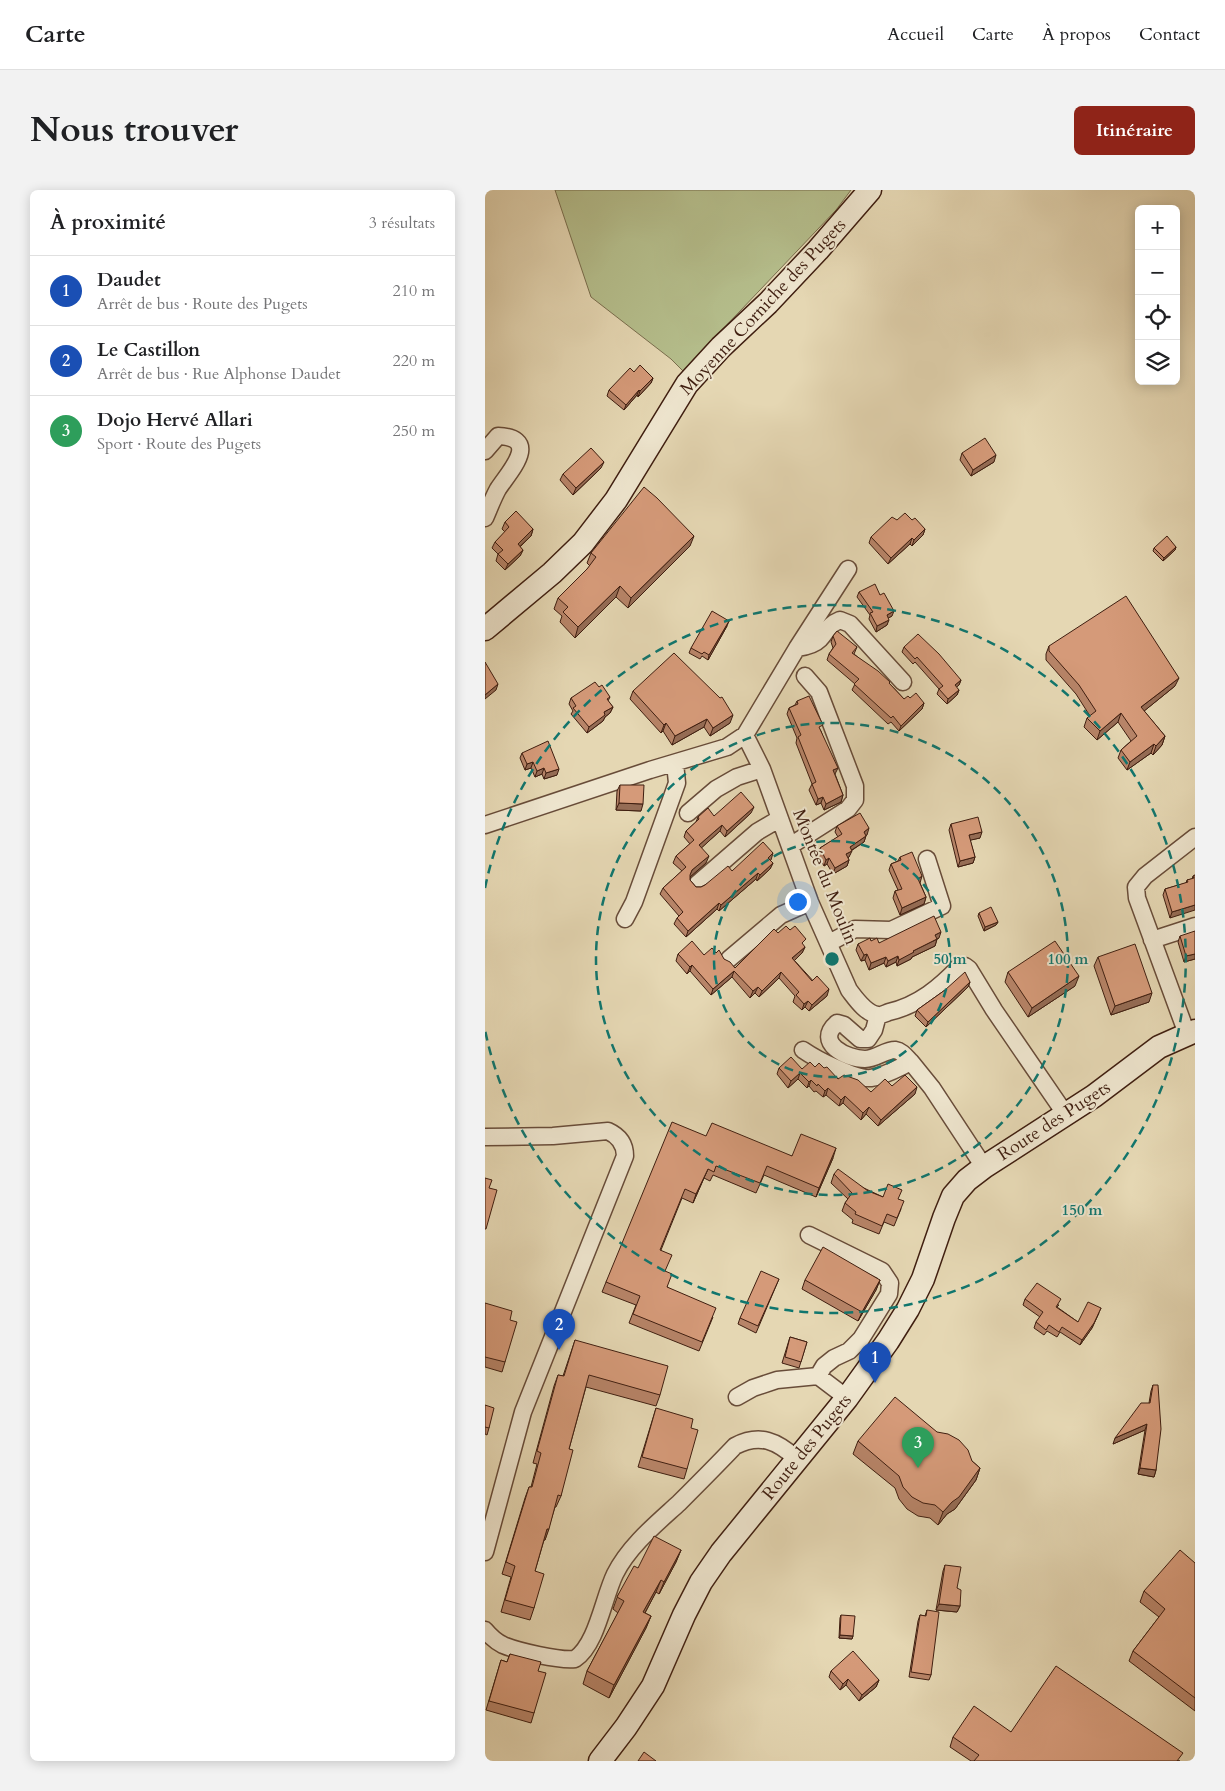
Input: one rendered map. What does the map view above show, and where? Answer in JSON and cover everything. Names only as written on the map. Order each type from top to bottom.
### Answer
[{"type":"main road","name":"Moyenne Corniche des Pugets","points":[[485,630],[552,573],[583,543],[616,500],[687,384],[819,250],[870,190]]},
{"type":"main road","name":"Route des Pugets","points":[[600,1761],[626,1727],[653,1686],[684,1615],[701,1582],[721,1553],[847,1398],[888,1341],[908,1309],[923,1279],[953,1196],[967,1180],[984,1167],[1095,1096],[1159,1047],[1191,1033]]},
{"type":"street","points":[[485,451],[498,436],[510,438],[518,444],[521,450],[520,457],[498,490],[485,518]]},
{"type":"street","points":[[485,825],[727,747],[745,735],[797,648],[848,569]]},
{"type":"street","points":[[797,648],[809,646],[819,640],[831,623],[840,620],[850,624],[903,682]]},
{"type":"street","points":[[790,846],[848,809],[855,800],[855,786],[819,692],[805,676]]},
{"type":"street","name":"Montée du Moulin","points":[[745,735],[762,769],[811,902],[849,990],[869,1012],[879,1015]]},
{"type":"street","points":[[625,918],[634,902],[677,783],[675,763]]},
{"type":"street","points":[[688,812],[716,789],[737,777],[762,769]]},
{"type":"street","points":[[697,884],[757,832],[779,819]]},
{"type":"street","points":[[1191,1033],[1152,940],[1137,898],[1137,887],[1145,876],[1195,838]]},
{"type":"street","points":[[829,943],[855,929],[891,930],[942,906],[927,859]]},
{"type":"street","points":[[729,959],[781,915],[811,902]]},
{"type":"street","points":[[1152,940],[1195,926]]},
{"type":"street","points":[[984,1167],[932,1088],[901,1052],[894,1050],[871,1059],[862,1059],[841,1051],[830,1044],[828,1036],[830,1029],[837,1023],[844,1025],[860,1039],[868,1038],[874,1030],[879,1015],[906,1008],[918,1002],[960,966],[965,966],[969,968],[994,1010],[1066,1115]]},
{"type":"street","points":[[803,1050],[815,1058],[860,1077],[870,1078],[883,1075],[911,1062]]},
{"type":"street","points":[[485,1136],[553,1136],[608,1131],[616,1134],[625,1149],[625,1156],[523,1412],[485,1552]]},
{"type":"street","points":[[809,1235],[882,1271],[890,1283],[889,1294],[861,1339],[849,1351],[834,1358],[824,1366],[818,1376]]},
{"type":"street","points":[[737,1397],[753,1388],[777,1380],[818,1376],[847,1398]]},
{"type":"street","points":[[485,1630],[491,1637],[503,1645],[543,1655],[570,1660],[575,1659],[587,1648],[607,1592],[628,1556],[653,1527],[735,1446],[747,1440],[760,1438],[775,1444],[797,1459]]},
{"type":"green space","points":[[555,190],[851,190],[836,210],[683,371],[671,359],[591,297]]},
{"type":"building","points":[[640,365],[653,378],[626,405],[609,390],[630,368],[634,372]]},
{"type":"building","points":[[985,438],[996,455],[973,470],[962,453]]},
{"type":"building","points":[[591,448],[604,462],[576,488],[563,474]]},
{"type":"building","points":[[644,487],[694,536],[631,598],[620,586],[578,627],[563,612],[568,607],[558,598],[587,569],[596,557],[591,553]]},
{"type":"building","points":[[516,511],[533,529],[518,544],[523,550],[508,564],[498,554],[503,550],[495,542],[509,527],[505,522]]},
{"type":"building","points":[[905,513],[912,520],[915,518],[925,529],[914,540],[912,538],[891,558],[871,537],[892,517],[897,520]]},
{"type":"building","points":[[1167,536],[1176,547],[1164,558],[1154,548]]},
{"type":"building","points":[[875,584],[880,595],[884,593],[894,611],[887,615],[889,620],[877,626],[870,613],[873,612],[859,592]]},
{"type":"building","points":[[1126,596],[1179,678],[1141,707],[1165,736],[1156,746],[1154,744],[1130,762],[1121,750],[1137,736],[1121,713],[1100,731],[1087,718],[1096,711],[1079,685],[1049,651],[1049,646]]},
{"type":"building","points":[[712,611],[729,621],[709,655],[704,652],[702,654],[691,648]]},
{"type":"building","points":[[837,631],[857,647],[852,653],[878,671],[904,699],[908,696],[910,698],[916,693],[924,703],[901,726],[893,716],[891,718],[854,684],[859,679],[829,654],[836,644],[833,636]]},
{"type":"building","points":[[918,634],[939,654],[961,680],[955,685],[959,690],[948,699],[939,689],[943,686],[917,657],[915,659],[904,647]]},
{"type":"building","points":[[674,653],[720,698],[722,697],[733,715],[713,728],[707,719],[675,736],[666,723],[664,725],[633,691]]},
{"type":"building","points":[[485,662],[498,684],[485,695]]},
{"type":"building","points":[[595,682],[599,687],[602,685],[610,697],[607,699],[613,707],[604,712],[605,715],[589,727],[573,708],[576,706],[571,698]]},
{"type":"building","points":[[809,696],[823,725],[819,727],[838,768],[833,770],[843,795],[826,804],[823,797],[818,799],[812,784],[816,782],[798,737],[801,735],[789,708],[798,704],[797,701]]},
{"type":"building","points":[[548,741],[559,769],[546,773],[544,768],[537,771],[533,762],[527,764],[522,753]]},
{"type":"building","points":[[620,785],[644,785],[643,804],[619,803]]},
{"type":"building","points":[[741,792],[754,807],[727,831],[722,825],[699,845],[709,856],[692,870],[690,880],[696,887],[701,887],[728,866],[732,871],[763,842],[773,853],[768,858],[773,863],[760,875],[758,873],[721,905],[719,903],[688,931],[677,918],[683,912],[663,888],[686,867],[676,856],[694,840],[686,831],[708,808],[714,816]]},
{"type":"building","points":[[860,813],[869,828],[864,832],[866,836],[850,847],[852,851],[846,854],[849,860],[835,868],[829,858],[826,860],[820,848],[842,834],[837,826]]},
{"type":"building","points":[[978,817],[982,832],[969,835],[975,857],[960,861],[951,824]]},
{"type":"building","points":[[912,852],[922,876],[918,879],[926,897],[902,908],[895,891],[902,889],[891,864],[901,860],[900,857]]},
{"type":"building","points":[[1195,875],[1195,905],[1172,912],[1165,889],[1188,882],[1187,880],[1194,878],[1193,876]]},
{"type":"building","points":[[991,907],[998,922],[985,927],[979,913]]},
{"type":"building","points":[[934,916],[941,932],[935,935],[937,939],[899,960],[898,956],[888,961],[886,957],[871,963],[867,954],[864,955],[858,944],[870,938],[871,941],[877,938],[879,943]]},
{"type":"building","points":[[786,926],[790,930],[795,926],[806,939],[802,943],[805,947],[792,958],[812,981],[817,976],[829,989],[812,1005],[808,1001],[804,1004],[796,995],[799,992],[781,972],[762,991],[758,987],[753,991],[734,971],[713,989],[692,965],[690,967],[678,954],[692,941],[704,955],[712,948],[716,953],[719,950],[724,959],[735,968],[774,929],[778,933]]},
{"type":"building","points":[[1195,931],[1195,954],[1186,956],[1180,936]]},
{"type":"building","points":[[1055,941],[1079,976],[1032,1008],[1008,972]]},
{"type":"building","points":[[1135,944],[1152,993],[1115,1006],[1098,957]]},
{"type":"building","points":[[965,972],[970,982],[928,1022],[917,1010],[945,990]]},
{"type":"building","points":[[791,1057],[802,1069],[810,1062],[815,1067],[819,1063],[824,1068],[827,1067],[838,1079],[844,1075],[858,1080],[871,1092],[885,1079],[892,1086],[905,1075],[917,1087],[881,1120],[869,1107],[863,1113],[845,1096],[841,1100],[828,1088],[825,1091],[811,1080],[809,1082],[800,1073],[791,1081],[779,1068]]},
{"type":"building","points":[[672,1122],[706,1136],[712,1123],[792,1156],[801,1134],[836,1148],[819,1188],[767,1166],[760,1183],[716,1166],[714,1172],[708,1169],[696,1194],[685,1189],[660,1250],[672,1255],[665,1271],[672,1274],[667,1287],[716,1308],[702,1342],[633,1314],[640,1296],[606,1282]]},
{"type":"building","points":[[838,1169],[868,1191],[883,1197],[888,1184],[902,1190],[898,1199],[904,1201],[897,1218],[887,1214],[882,1226],[855,1214],[856,1212],[845,1203],[852,1193],[834,1174]]},
{"type":"building","points":[[485,1178],[492,1180],[489,1188],[497,1190],[486,1229],[485,1229]]},
{"type":"building","points":[[823,1247],[880,1280],[862,1312],[805,1280]]},
{"type":"building","points":[[761,1271],[779,1279],[758,1326],[740,1318]]},
{"type":"building","points":[[1037,1283],[1061,1299],[1056,1307],[1078,1322],[1088,1302],[1101,1308],[1094,1323],[1082,1340],[1062,1327],[1059,1332],[1049,1325],[1046,1330],[1036,1322],[1043,1312],[1025,1299]]},
{"type":"building","points":[[485,1303],[512,1311],[510,1320],[517,1322],[505,1362],[485,1357]]},
{"type":"building","points":[[790,1337],[807,1342],[801,1362],[785,1357]]},
{"type":"building","points":[[575,1340],[668,1366],[660,1395],[589,1375],[569,1449],[573,1450],[561,1496],[558,1495],[535,1571],[544,1574],[534,1608],[505,1600],[515,1566],[506,1562],[529,1487],[532,1487],[541,1453],[537,1451],[558,1375],[564,1376]]},
{"type":"building","points":[[1153,1385],[1158,1385],[1161,1429],[1156,1470],[1140,1468],[1147,1424],[1115,1438],[1141,1403],[1150,1403]]},
{"type":"building","points":[[895,1397],[937,1432],[948,1434],[959,1440],[968,1450],[972,1461],[980,1468],[959,1497],[943,1512],[935,1505],[923,1503],[912,1497],[903,1487],[899,1476],[858,1441]]},
{"type":"building","points":[[485,1405],[494,1408],[489,1428],[485,1427]]},
{"type":"building","points":[[656,1408],[693,1419],[691,1428],[698,1430],[687,1469],[642,1457]]},
{"type":"building","points":[[654,1536],[681,1550],[664,1582],[661,1580],[643,1612],[651,1616],[614,1685],[587,1671],[624,1601],[617,1597],[634,1566],[638,1568]]},
{"type":"building","points":[[1180,1550],[1195,1563],[1195,1698],[1133,1651],[1165,1609],[1144,1591]]},
{"type":"building","points":[[945,1565],[961,1567],[957,1588],[961,1590],[960,1606],[939,1604]]},
{"type":"building","points":[[927,1610],[939,1612],[931,1675],[911,1672],[920,1615],[926,1616]]},
{"type":"building","points":[[841,1615],[855,1616],[853,1636],[840,1635]]},
{"type":"building","points":[[853,1651],[879,1680],[862,1695],[848,1679],[843,1684],[831,1671]]},
{"type":"building","points":[[510,1654],[541,1662],[538,1671],[546,1673],[534,1713],[489,1701],[501,1660],[507,1662]]},
{"type":"building","points":[[1056,1666],[1183,1753],[1177,1761],[974,1761],[979,1755],[953,1737],[974,1706],[1011,1732]]},
{"type":"building","points":[[644,1752],[656,1761],[638,1761]]},
{"type":"place","name":"Le Castillon","points":[[559,1350]]},
{"type":"place","name":"Daudet","points":[[875,1383]]},
{"type":"place","name":"Dojo Hervé Allari","points":[[918,1468]]}]
